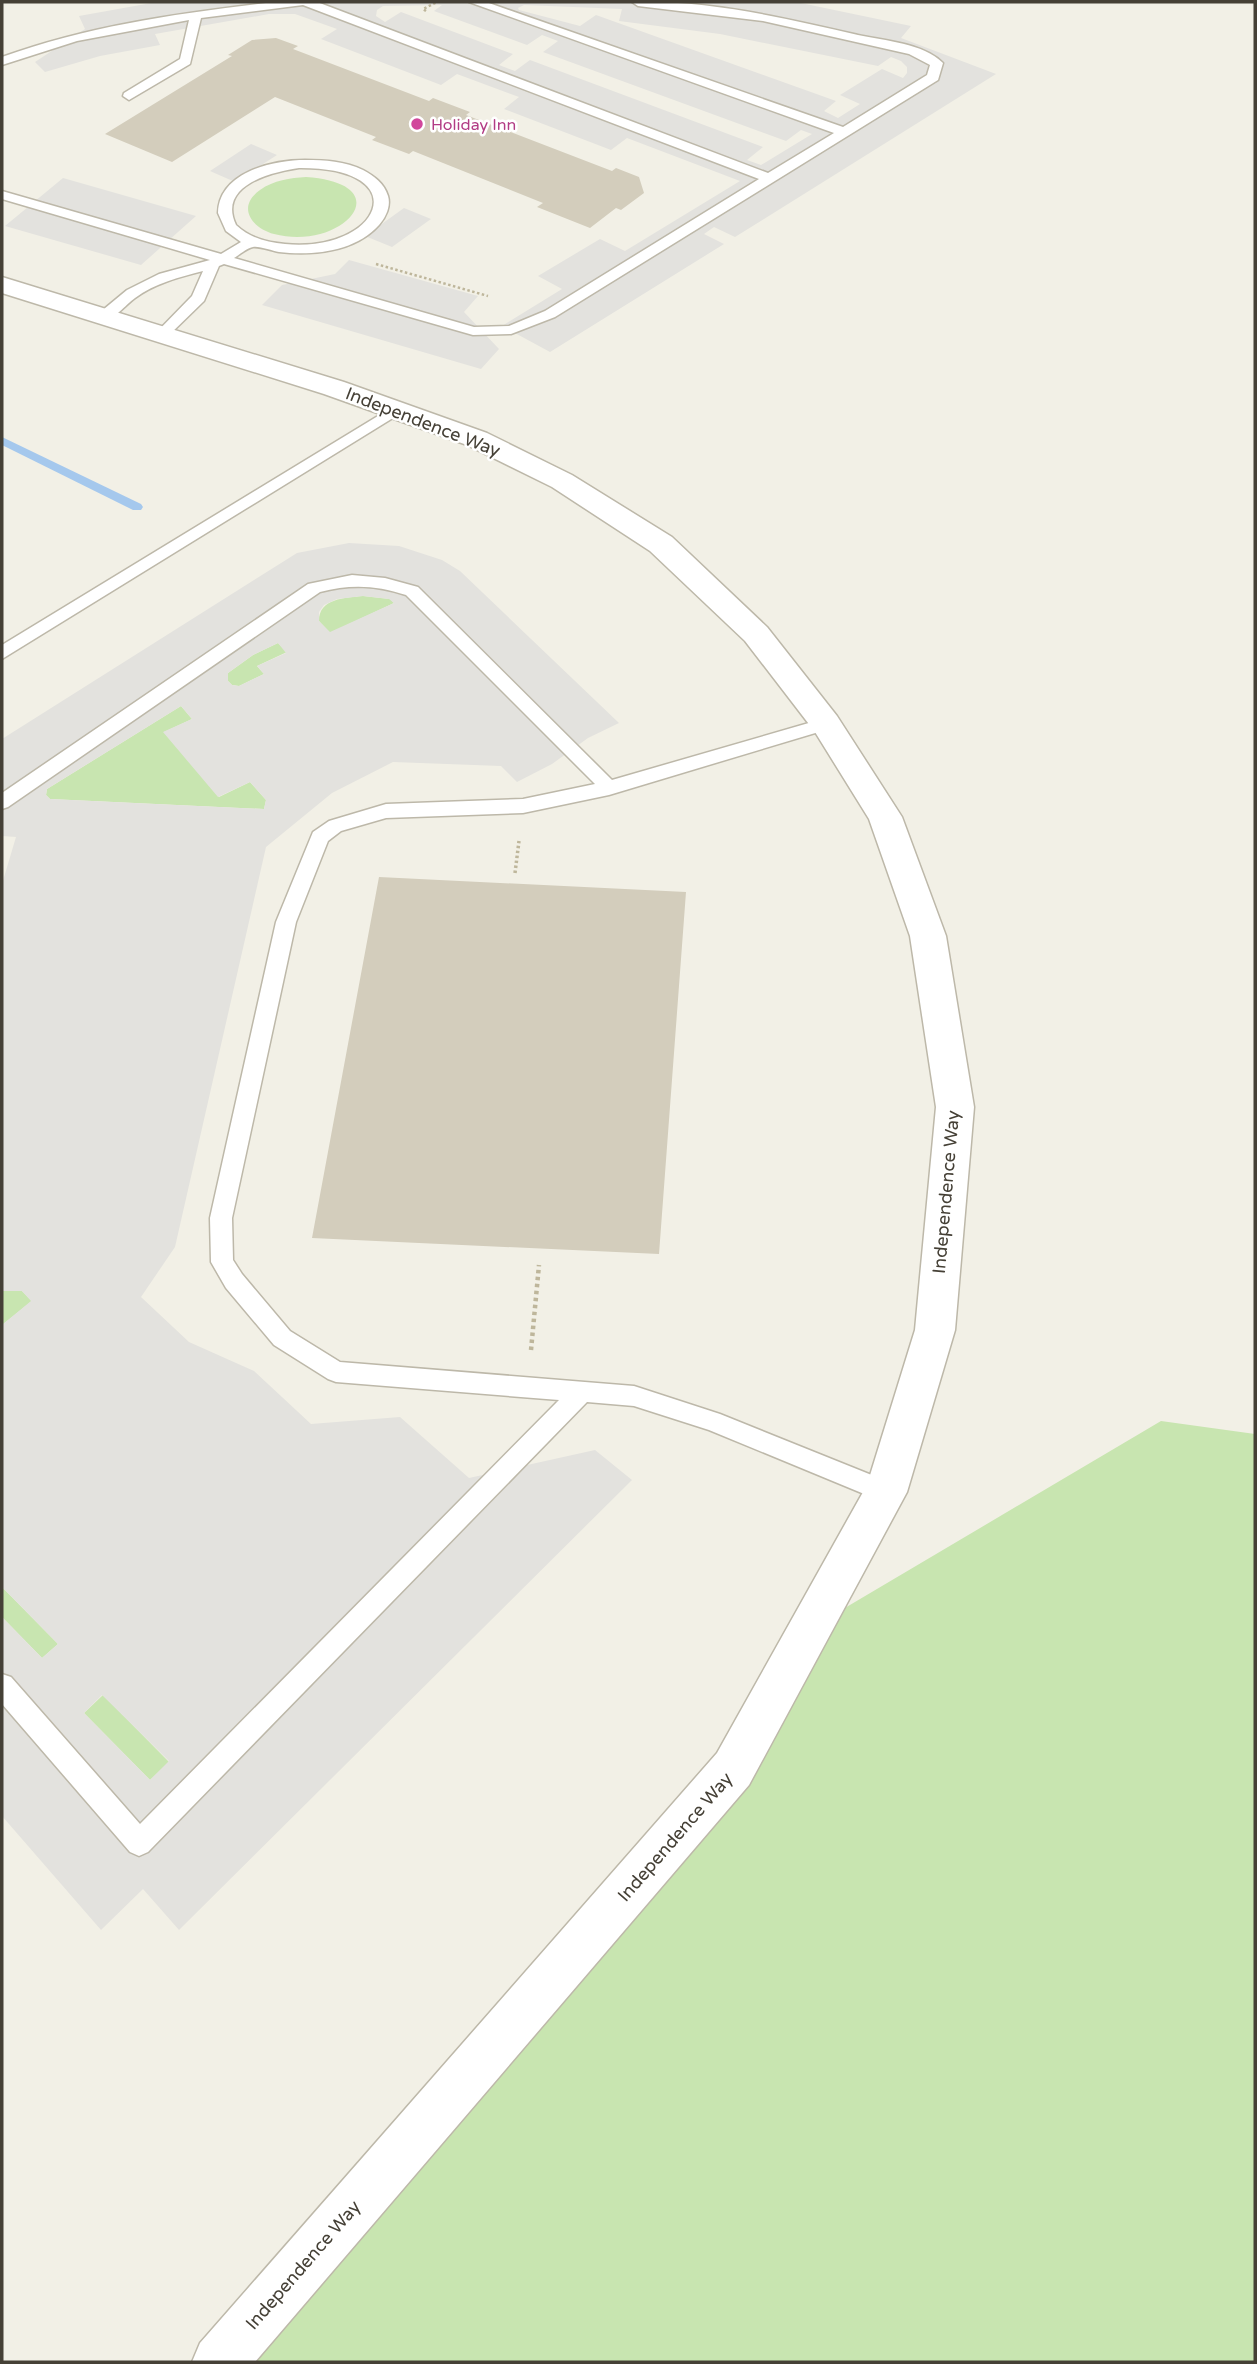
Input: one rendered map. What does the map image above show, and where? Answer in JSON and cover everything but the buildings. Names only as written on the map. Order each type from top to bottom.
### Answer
[{"type":"street","name":"Independence Way","points":[[2,285],[396,410],[477,439],[562,481],[661,544],[756,634],[826,724],[886,817],[928,936],[955,1107],[935,1330],[886,1492],[733,1769],[219,2362]]},
{"type":"lane","points":[[2,61],[78,37],[196,15],[304,2],[769,178]]},
{"type":"lane","points":[[475,2],[844,132]]},
{"type":"lane","points":[[2,195],[218,261],[474,331],[511,330],[550,314],[933,77],[937,63],[914,51],[763,17],[638,2]]},
{"type":"lane","points":[[129,96],[186,61],[196,15]]},
{"type":"lane","points":[[316,163],[343,166],[365,175],[380,188],[384,204],[378,220],[361,234],[337,244],[307,250],[277,249],[251,242],[232,230],[224,215],[227,199],[239,184],[260,172],[287,165],[316,163]]},
{"type":"lane","points":[[103,317],[132,293],[164,277],[218,261],[251,242]]},
{"type":"lane","points":[[161,335],[199,298],[218,261]]},
{"type":"lane","points":[[2,653],[396,410]]},
{"type":"lane","points":[[2,802],[314,588],[346,579],[379,579],[412,590],[609,788]]},
{"type":"lane","points":[[826,724],[609,788],[523,806],[386,811],[335,826],[320,837],[286,922],[221,1219],[222,1262],[240,1290],[282,1338],[335,1372],[634,1396],[712,1421],[886,1492]]},
{"type":"lane","points":[[2,1686],[139,1843],[584,1390]]},
{"type":"path","points":[[337,244],[337,253],[550,314]]},
{"type":"path","points":[[528,1386],[539,1265]]},
{"type":"green space","points":[[306,177],[335,182],[351,191],[356,203],[352,215],[340,226],[321,234],[299,237],[274,234],[254,222],[248,210],[249,203],[260,190],[282,180]]},
{"type":"green space","points":[[363,596],[390,599],[394,603],[330,633],[319,621],[320,613],[328,604]]},
{"type":"green space","points":[[278,643],[287,652],[257,666],[264,674],[239,686],[228,681],[228,673],[253,655]]},
{"type":"green space","points":[[181,706],[192,719],[164,732],[219,797],[250,782],[266,800],[264,809],[50,799],[46,795],[47,789]]},
{"type":"green space","points":[[2,1291],[22,1291],[32,1301],[2,1325]]},
{"type":"green space","points":[[1161,1421],[1255,1434],[1255,2362],[225,2362],[833,1615]]},
{"type":"green space","points":[[2,1587],[58,1644],[42,1658],[2,1617]]},
{"type":"green space","points":[[103,1695],[169,1762],[150,1780],[84,1713]]},
{"type":"shaded area","points":[[157,2],[796,2],[911,26],[901,38],[996,74],[735,237],[714,227],[704,234],[724,244],[550,352],[502,326],[562,289],[538,276],[600,239],[625,251],[740,181],[627,138],[611,150],[504,109],[519,97],[457,74],[441,85],[321,39],[337,29],[295,14],[269,14],[155,34],[160,45],[100,56],[45,72],[35,62],[85,29],[79,16]],"holes":[[[442,5],[434,11],[527,45],[542,35],[558,41],[543,52],[786,141],[801,130],[812,134],[761,165],[747,160],[763,147],[530,60],[515,71],[499,65],[513,54],[401,12],[385,22],[376,16],[377,10],[383,6]],[[524,5],[622,9],[619,21],[720,34],[878,66],[891,57],[901,61],[907,67],[907,73],[903,78],[882,69],[840,95],[860,104],[838,118],[824,111],[836,101],[596,15],[580,26],[519,10],[518,8]]]},
{"type":"shaded area","points":[[251,144],[277,155],[235,182],[210,171]]},
{"type":"shaded area","points":[[63,178],[196,216],[141,265],[5,226]]},
{"type":"shaded area","points":[[404,208],[431,219],[392,247],[365,236]]},
{"type":"shaded area","points":[[349,260],[478,296],[464,312],[499,349],[481,369],[262,305],[282,285],[335,274]]},
{"type":"shaded area","points":[[349,543],[399,546],[442,560],[460,571],[619,723],[588,738],[552,764],[517,782],[501,766],[393,762],[332,793],[266,847],[175,1247],[141,1297],[189,1342],[254,1371],[311,1424],[400,1417],[469,1478],[595,1450],[632,1480],[179,1930],[143,1889],[101,1930],[2,1816],[2,1617],[42,1658],[58,1644],[2,1587],[2,1325],[31,1301],[22,1291],[2,1291],[2,884],[16,837],[2,836],[2,739],[297,553]],"holes":[[[363,596],[389,599],[394,603],[330,632],[319,621],[319,612],[324,605],[337,599]],[[278,643],[286,653],[257,666],[264,674],[239,686],[232,685],[228,681],[228,673],[253,655]],[[181,706],[192,719],[163,732],[218,797],[250,782],[266,800],[264,809],[50,799],[46,795],[47,789]],[[102,1695],[169,1761],[150,1780],[84,1713]]]},
{"type":"waterway","points":[[2,441],[137,507]]},
{"type":"place","name":"Holiday Inn","points":[[417,124]]}]
